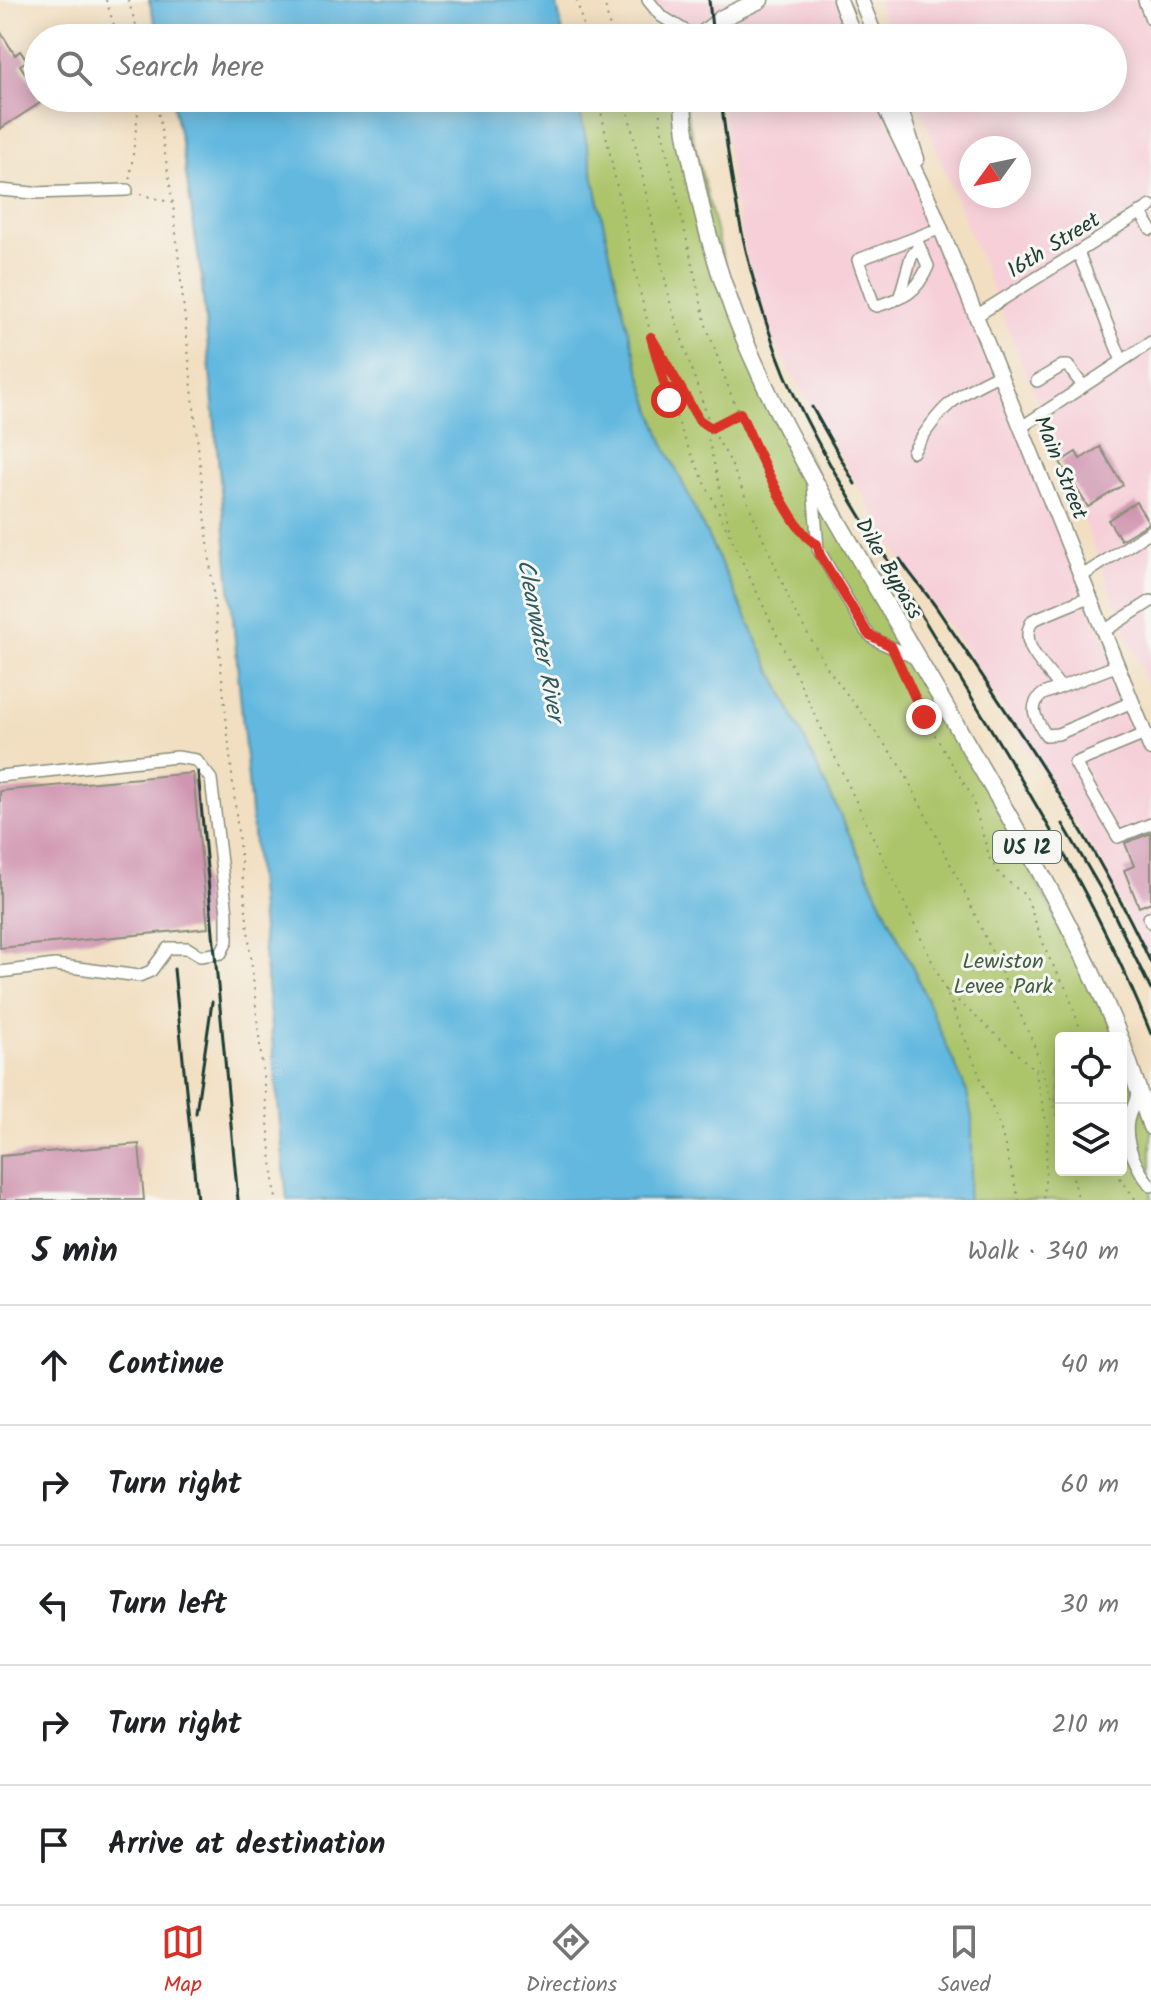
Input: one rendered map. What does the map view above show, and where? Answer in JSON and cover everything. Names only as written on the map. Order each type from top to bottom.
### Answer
[{"type":"highway","points":[[714,24],[743,0]]},
{"type":"highway","points":[[722,18],[760,0]]},
{"type":"highway","name":"Dike Bypass","points":[[685,112],[703,218],[723,286],[760,379],[807,471],[1044,876],[1118,1032]]},
{"type":"highway","name":"Dike Bypass","points":[[1127,1055],[1151,1127]]},
{"type":"main road","points":[[840,0],[849,24]]},
{"type":"main road","points":[[861,0],[870,24]]},
{"type":"main road","name":"Main Street","points":[[887,112],[941,228],[1151,749]]},
{"type":"main road","name":"Main Street","points":[[901,112],[930,202]]},
{"type":"street","points":[[648,0],[661,16],[674,24]]},
{"type":"street","points":[[1145,1],[1151,19]]},
{"type":"street","points":[[0,190],[33,193],[132,190]]},
{"type":"street","points":[[1146,209],[1151,229]]},
{"type":"street","name":"16th Street","points":[[976,316],[1146,209]]},
{"type":"street","points":[[917,243],[928,266],[915,291],[892,302],[874,305],[858,260],[917,243],[941,228]]},
{"type":"street","points":[[900,296],[917,243]]},
{"type":"street","points":[[1078,252],[1122,361]]},
{"type":"street","points":[[1023,426],[1151,343]]},
{"type":"street","points":[[1037,381],[1062,366],[1068,366],[1083,386]]},
{"type":"street","points":[[913,452],[943,408],[970,387],[1001,374]]},
{"type":"street","points":[[807,471],[816,501],[820,555],[868,634],[920,663]]},
{"type":"street","points":[[1082,576],[1151,531]]},
{"type":"street","points":[[1060,687],[1034,654],[1026,638],[1027,628],[1033,620],[1091,596]]},
{"type":"street","points":[[1104,631],[1151,601]]},
{"type":"street","points":[[1118,665],[1043,694],[1035,700],[1033,708],[1046,735],[1058,734],[1132,702]]},
{"type":"street","points":[[1145,734],[1075,763],[1118,837],[1151,824]]},
{"type":"street","points":[[0,776],[177,757],[196,760],[211,779],[227,913],[227,941],[221,953],[200,956],[187,948],[168,948],[151,971],[139,976],[55,965],[0,972]]},
{"type":"street","points":[[1137,1082],[1136,1100],[1128,1119],[1128,1135],[1139,1170],[1151,1186]]},
{"type":"path","points":[[106,0],[114,24]]},
{"type":"path","points":[[128,0],[136,24]]},
{"type":"path","points":[[577,0],[583,24]]},
{"type":"path","points":[[604,0],[609,24]]},
{"type":"path","points":[[138,112],[130,178],[132,190],[173,204]]},
{"type":"path","points":[[158,112],[173,204],[276,1200]]},
{"type":"path","points":[[601,112],[651,337],[682,434],[946,990],[1001,1130],[1019,1200]]},
{"type":"path","points":[[628,112],[671,306],[711,428],[729,459],[795,612],[828,669],[901,766],[966,895],[1033,1042],[1055,1111]]},
{"type":"path","points":[[660,112],[706,325],[720,367],[794,522],[808,541],[817,544]]},
{"type":"path","points":[[651,337],[699,420],[711,428]]},
{"type":"path","points":[[733,540],[708,438],[711,428],[740,413]]},
{"type":"path","points":[[891,646],[924,717],[971,795],[990,859],[1000,875],[1026,896],[1048,956],[1068,992],[1081,1032]]},
{"type":"path","points":[[946,990],[1035,1070],[1048,1138],[1044,1200]]},
{"type":"path","points":[[1035,1070],[1042,1067]]},
{"type":"path","points":[[1073,1176],[1079,1200]]},
{"type":"path","points":[[1120,1176],[1136,1200]]},
{"type":"shaded area","points":[[648,0],[840,0],[849,24],[680,24]]},
{"type":"shaded area","points":[[877,0],[1151,0],[1151,695],[960,208],[1031,208],[1031,136],[959,136],[959,206],[922,112],[1127,112],[1127,24],[886,24]]},
{"type":"shaded area","points":[[723,112],[886,112],[1151,749],[1151,964],[1099,860],[964,648],[908,572],[770,336],[747,260],[735,205]]},
{"type":"green space","name":"Lewiston Levee Park","points":[[580,112],[686,112],[743,339],[1117,1032],[1055,1032],[1055,1176],[1127,1176],[1127,1057],[1151,1127],[1151,1200],[967,1200],[972,1164],[916,975],[663,442],[624,315]]},
{"type":"water","points":[[149,0],[556,0],[561,24],[155,24]]},
{"type":"water","name":"Clearwater River","points":[[175,112],[580,112],[624,315],[663,442],[916,975],[967,1092],[972,1118],[972,1164],[967,1200],[287,1200],[201,274]]},
{"type":"building","points":[[0,31],[15,55],[20,51],[24,57],[24,63],[20,65],[24,71],[26,112],[0,129]]},
{"type":"building","points":[[1100,447],[1123,485],[1088,507],[1060,462],[1076,452],[1080,459]]},
{"type":"building","points":[[1136,502],[1149,523],[1121,540],[1108,520]]},
{"type":"building","points":[[193,773],[208,928],[0,948],[0,791]]},
{"type":"building","points":[[1151,833],[1151,902],[1139,907],[1124,870],[1134,866],[1125,843]]},
{"type":"building","points":[[139,1144],[144,1200],[0,1200],[0,1156]]},
{"type":"railway","points":[[709,0],[712,24]]},
{"type":"railway","points":[[723,112],[736,204],[751,272],[772,340],[797,401],[840,481],[1068,861],[1126,975],[1151,1034]]},
{"type":"railway","points":[[812,407],[855,484]]},
{"type":"railway","points":[[900,559],[935,606],[1053,784],[1105,872],[1151,963]]},
{"type":"railway","points":[[198,772],[238,1200]]},
{"type":"railway","points":[[1063,824],[1107,900],[1151,990]]},
{"type":"railway","points":[[174,969],[197,1200]]},
{"type":"railway","points":[[196,1113],[212,1002]]},
{"type":"route","points":[[669,400],[651,337],[699,420],[711,428],[740,413],[794,522],[808,541],[817,544],[820,555],[868,634],[891,646],[924,717]]}]
